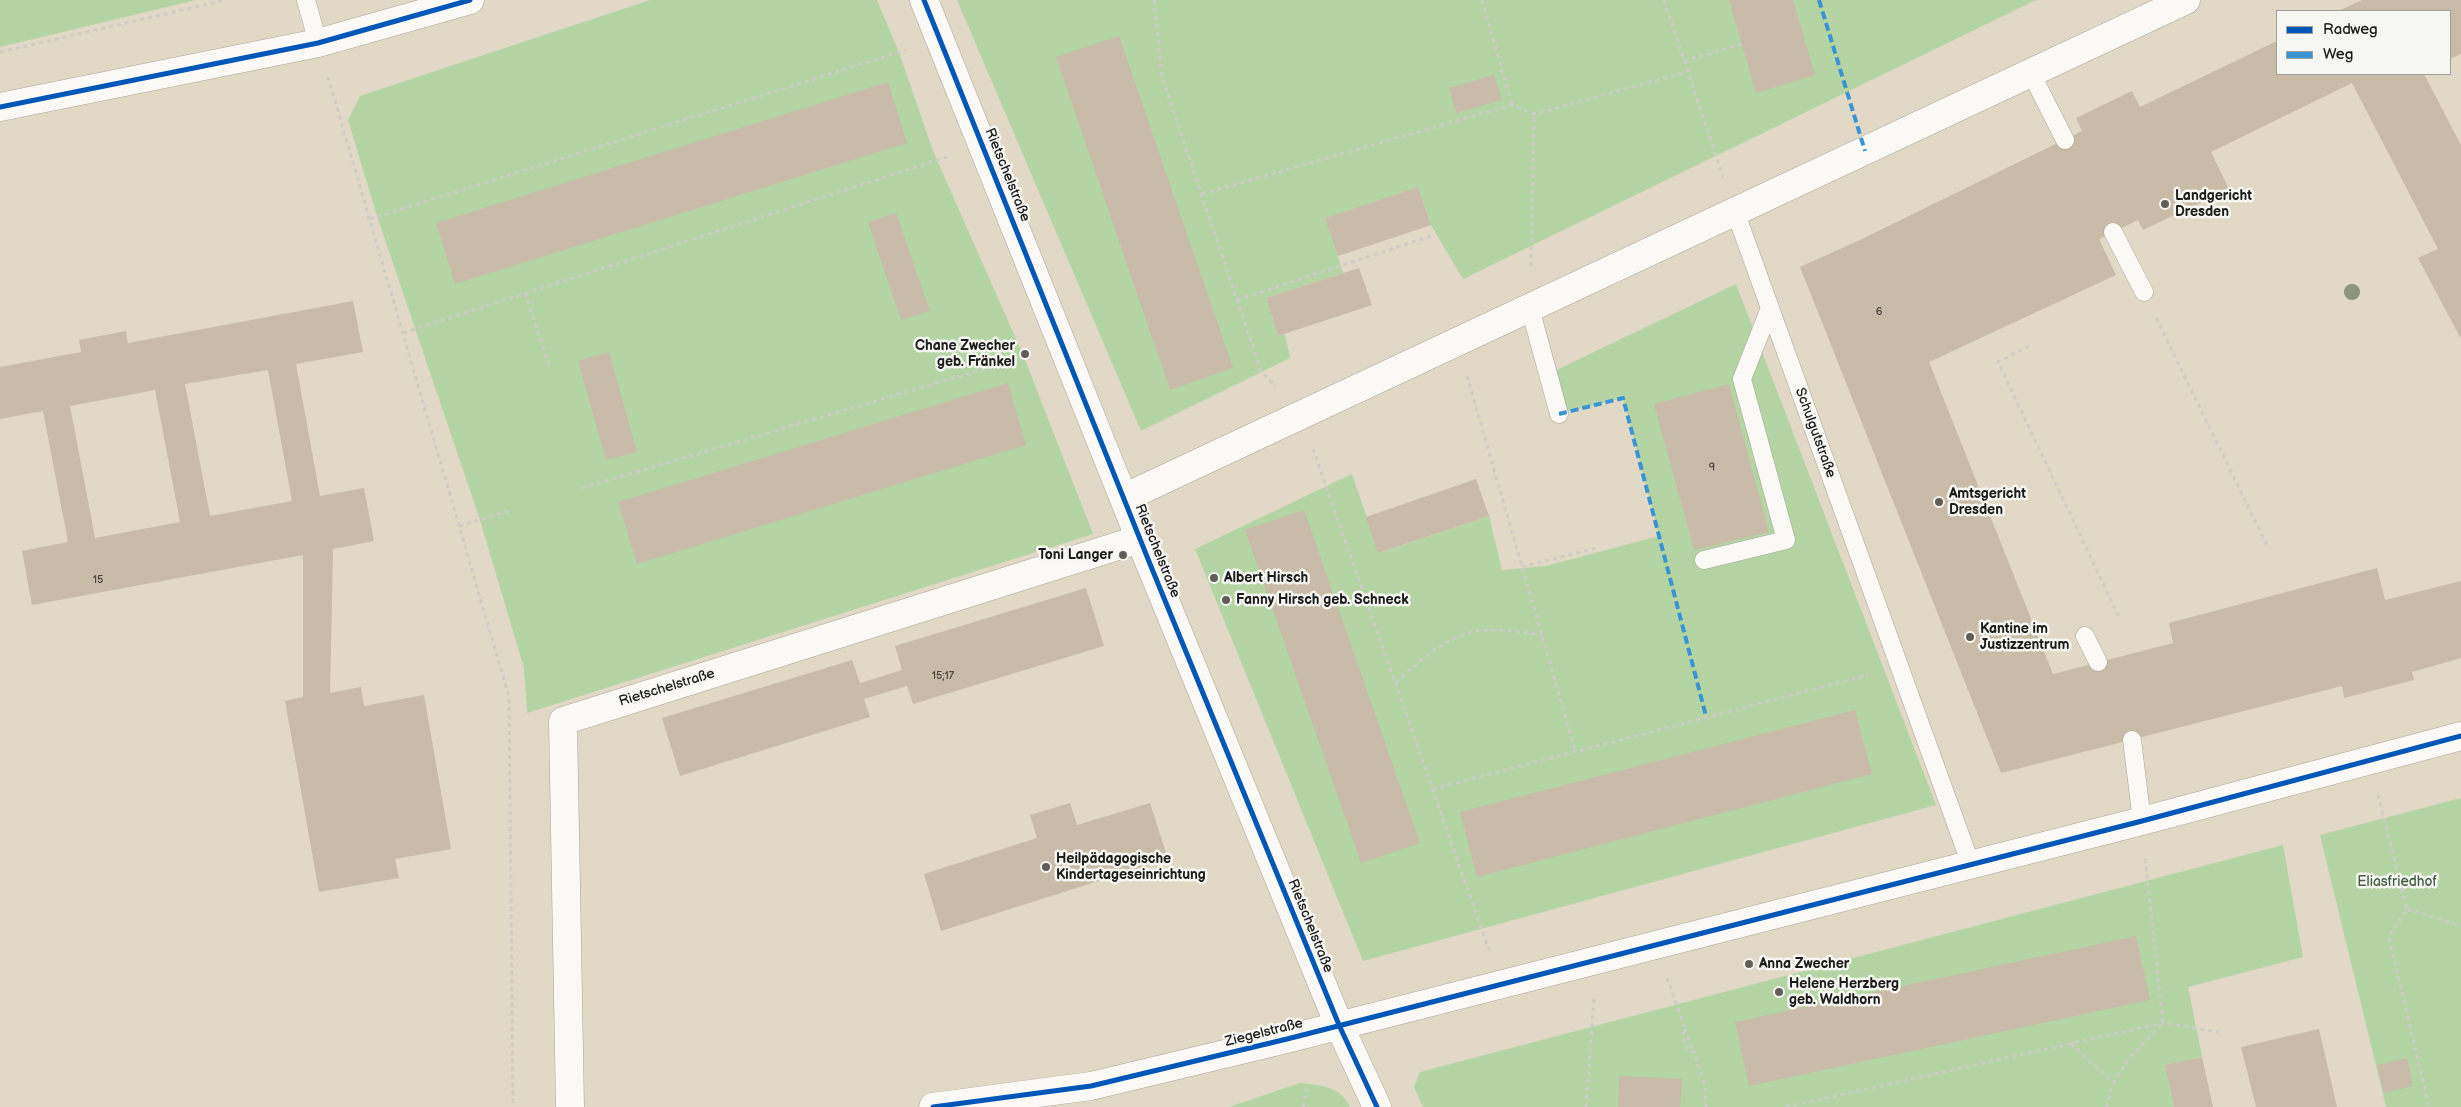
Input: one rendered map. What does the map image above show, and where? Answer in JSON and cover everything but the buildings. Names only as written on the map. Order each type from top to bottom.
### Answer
[{"type":"street","points":[[0,107],[318,43],[470,0]]},
{"type":"street","name":"Rietschelstraße","points":[[924,0],[1140,539],[1339,1025],[1378,1107]]},
{"type":"street","points":[[1124,498],[2186,0]]},
{"type":"street","name":"Rietschelstraße","points":[[570,1107],[563,720],[1140,539]]},
{"type":"street","name":"Ziegelstraße","points":[[934,1107],[1091,1086],[1971,865],[2461,736]]},
{"type":"lane","points":[[306,0],[318,43]]},
{"type":"lane","points":[[2031,73],[2065,140]]},
{"type":"lane","name":"Schulgutstraße","points":[[1735,212],[1971,865]]},
{"type":"lane","points":[[2113,232],[2144,292]]},
{"type":"lane","points":[[1530,308],[1559,414]]},
{"type":"lane","points":[[1704,560],[1786,540],[1742,379],[1770,308]]},
{"type":"lane","points":[[2085,636],[2098,662]]},
{"type":"lane","points":[[2132,740],[2142,821]]},
{"type":"path","points":[[0,52],[226,0]]},
{"type":"path","points":[[1154,0],[1162,77],[1261,371],[1301,415],[1500,984]]},
{"type":"path","points":[[1482,0],[1512,105]]},
{"type":"path","points":[[1664,0],[1735,212]]},
{"type":"path","points":[[370,219],[940,39]]},
{"type":"path","points":[[318,43],[509,697],[513,1107]]},
{"type":"path","points":[[1684,61],[1742,44]]},
{"type":"path","points":[[1202,194],[1512,105],[1534,114],[1688,72]]},
{"type":"path","points":[[1530,308],[1534,114]]},
{"type":"path","points":[[403,332],[983,146]]},
{"type":"path","points":[[1237,300],[1434,235]]},
{"type":"path","points":[[525,292],[550,368]]},
{"type":"path","points":[[2144,292],[2268,547]]},
{"type":"path","points":[[1458,342],[1575,750]]},
{"type":"path","points":[[582,488],[1064,346]]},
{"type":"path","points":[[2029,346],[1998,362],[2120,618]]},
{"type":"path","points":[[459,526],[509,511]]},
{"type":"path","points":[[1522,567],[1596,548]]},
{"type":"path","points":[[1396,683],[1425,655],[1473,631],[1516,631],[1542,635]]},
{"type":"path","points":[[1433,789],[1575,750],[1899,667]]},
{"type":"path","points":[[2369,760],[2407,909],[2389,938],[2429,1107]]},
{"type":"path","points":[[2107,1107],[2114,1083],[2130,1059],[2163,1023],[2142,821]]},
{"type":"path","points":[[2407,909],[2461,926]]},
{"type":"path","points":[[1655,945],[1705,1086],[1706,1107]]},
{"type":"path","points":[[1586,1107],[1596,960]]},
{"type":"path","points":[[1786,1107],[2163,1023],[2219,1032]]},
{"type":"path","points":[[2071,1044],[2114,1083]]},
{"type":"path","points":[[1303,1107],[1307,1087]]},
{"type":"green space","points":[[0,0],[196,0],[0,47]]},
{"type":"green space","points":[[650,0],[877,0],[900,55],[933,151],[1024,357],[1093,534],[527,713],[524,668],[480,520],[377,216],[348,120],[360,96]]},
{"type":"green space","points":[[957,0],[2036,0],[1463,279],[1431,225],[1418,187],[1326,218],[1343,273],[1266,298],[1278,336],[1285,334],[1290,358],[1141,431]]},
{"type":"green space","points":[[1736,284],[1936,805],[1363,961],[1195,549],[1352,474],[1379,553],[1489,516],[1502,570],[1546,566],[1659,536],[1623,398],[1559,414],[1548,374]]},
{"type":"green space","name":"Eliasfriedhof","points":[[2461,798],[2461,1107],[2386,1107],[2320,835]]},
{"type":"green space","points":[[2283,845],[2303,957],[2188,987],[2202,1057],[2165,1065],[2174,1107],[1423,1107],[1414,1087],[1420,1072]]},
{"type":"green space","points":[[1300,1083],[1329,1088],[1341,1095],[1350,1107],[1229,1107]]},
{"type":"marked path","points":[[1819,0],[1865,151]]},
{"type":"marked path","points":[[1559,414],[1623,398],[1706,716]]},
{"type":"cycle path","points":[[0,107],[318,43],[470,0]]},
{"type":"cycle path","points":[[924,0],[1150,564],[1339,1025],[1377,1107]]},
{"type":"cycle path","points":[[933,1107],[1091,1086],[1287,1039],[2142,821],[2461,736]]},
{"type":"place","name":"Landgericht Dresden","points":[[2165,204]]},
{"type":"place","name":"Chane Zwecher geb. Fränkel","points":[[1025,354]]},
{"type":"place","name":"Amtsgericht Dresden","points":[[1939,502]]},
{"type":"place","name":"Toni Langer","points":[[1123,555]]},
{"type":"place","name":"Albert Hirsch","points":[[1214,578]]},
{"type":"place","name":"Fanny Hirsch geb. Schneck","points":[[1226,600]]},
{"type":"place","name":"Kantine im Justizzentrum","points":[[1970,637]]},
{"type":"place","name":"Heilpädagogische Kindertageseinrichtung","points":[[1046,867]]},
{"type":"place","name":"Anna Zwecher","points":[[1749,964]]},
{"type":"place","name":"Helene Herzberg geb. Waldhorn","points":[[1779,992]]}]
